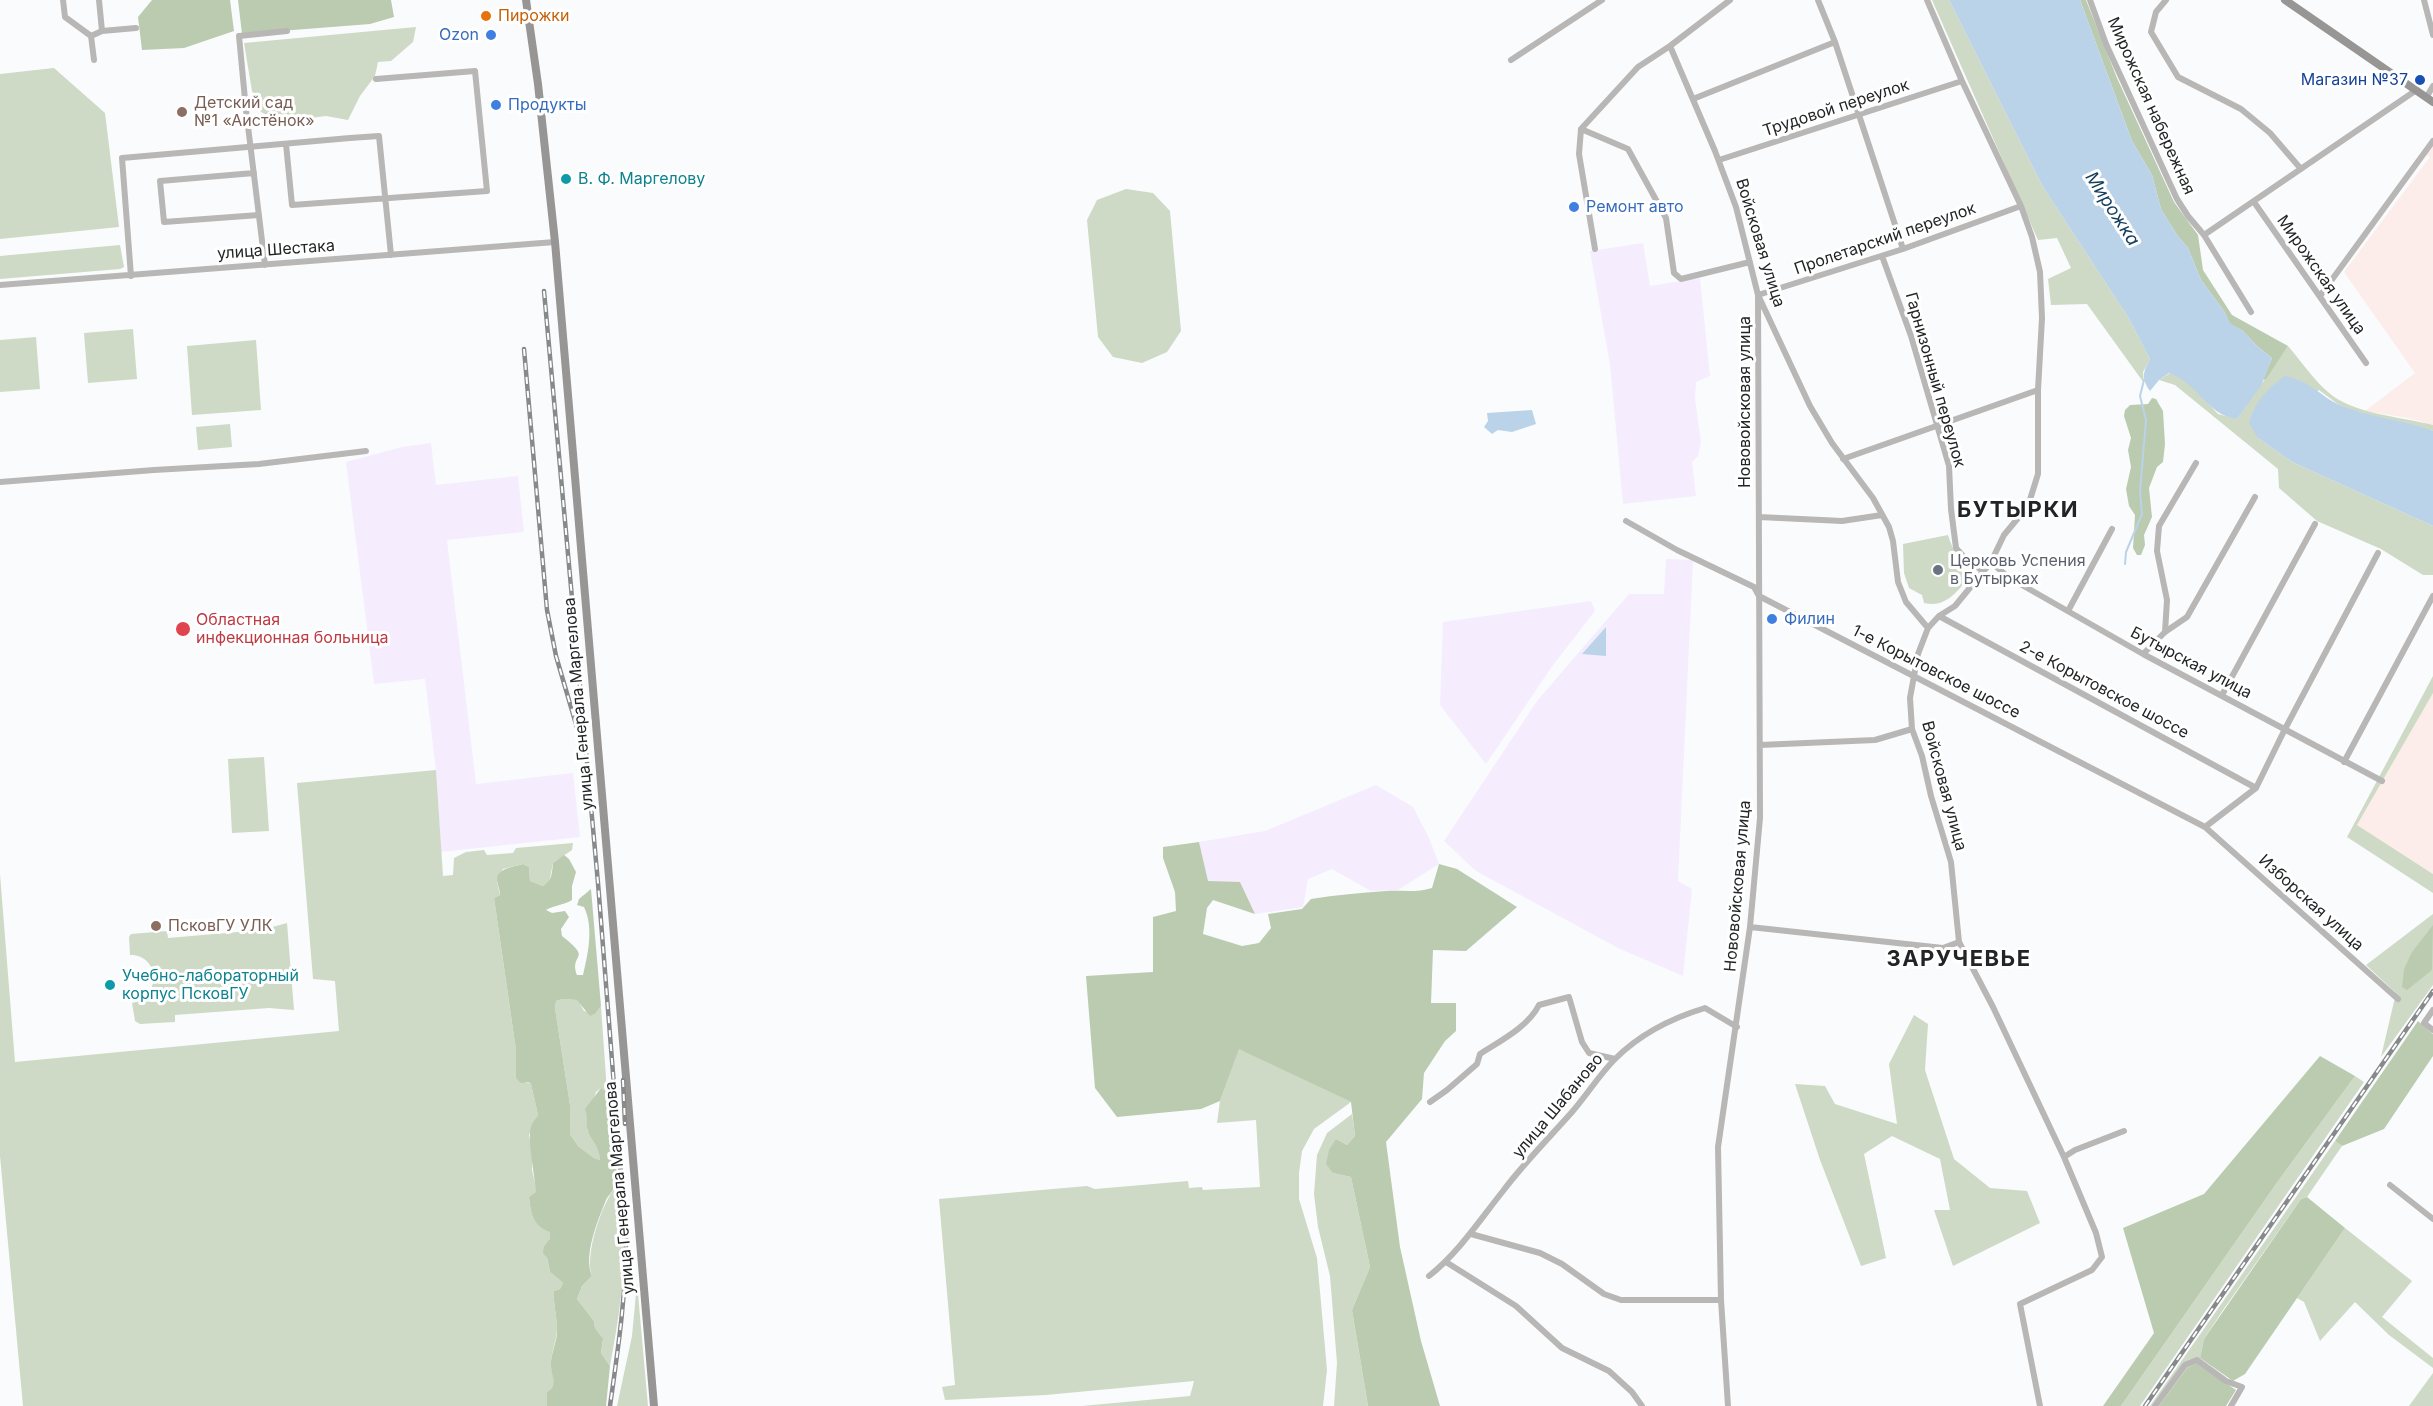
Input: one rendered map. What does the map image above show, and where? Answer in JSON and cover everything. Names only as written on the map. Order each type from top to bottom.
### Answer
[{"type":"main road","name":"улица Генерала Маргелова","points":[[526,0],[538,84],[555,242],[654,1406]]},
{"type":"main road","points":[[2285,0],[2429,100]]},
{"type":"street","points":[[63,0],[65,16],[91,36],[94,60]]},
{"type":"street","points":[[99,0],[102,31]]},
{"type":"street","points":[[1511,60],[1602,0]]},
{"type":"street","points":[[1595,249],[1579,154],[1581,129],[1638,67],[1670,46],[1730,0]]},
{"type":"street","points":[[1818,0],[1903,249]]},
{"type":"street","points":[[1927,0],[2032,237],[2040,272],[2042,318],[2038,390],[2038,474],[2028,506],[2004,535],[1984,572],[1955,606],[1938,616],[1928,628]]},
{"type":"street","name":"Мирожская набережная","points":[[2090,0],[2110,55],[2177,199],[2204,236],[2251,312]]},
{"type":"street","points":[[2166,0],[2156,12],[2151,32],[2178,77],[2241,109],[2270,133],[2301,169]]},
{"type":"street","points":[[2424,0],[2433,35]]},
{"type":"street","points":[[91,36],[102,31],[136,28]]},
{"type":"street","points":[[265,265],[239,36],[287,32]]},
{"type":"street","points":[[1693,99],[1834,42]]},
{"type":"street","name":"Войсковая улица","points":[[1670,46],[1719,160],[1736,207],[1758,295],[1810,406],[1843,459],[1873,498],[1882,515],[1893,541],[1898,582],[1906,602],[1928,628],[1918,654],[1910,698],[1912,729],[1922,756],[1930,796],[1951,862],[1959,942],[1993,1007],[2064,1157],[2096,1233],[2102,1257],[2092,1270],[2020,1304],[2040,1406]]},
{"type":"street","points":[[286,144],[292,205],[487,191],[475,71],[376,79]]},
{"type":"street","name":"Трудовой переулок","points":[[1719,160],[1962,81]]},
{"type":"street","points":[[2429,100],[2433,86]]},
{"type":"street","points":[[2204,236],[2415,91]]},
{"type":"street","points":[[1581,129],[1628,149],[1666,218],[1674,273],[1681,279],[1750,262]]},
{"type":"street","points":[[131,276],[122,158],[251,146],[379,136],[391,255]]},
{"type":"street","points":[[2320,296],[2433,141]]},
{"type":"street","points":[[254,173],[160,181],[164,222],[259,215]]},
{"type":"street","name":"Мирожская улица","points":[[2254,202],[2367,363]]},
{"type":"street","name":"Пролетарский переулок","points":[[1758,295],[1903,249],[2020,206]]},
{"type":"street","name":"улица Шестака","points":[[0,285],[555,242]]},
{"type":"street","name":"Гарнизонный переулок","points":[[1882,256],[1911,336],[1949,466],[1956,548],[1984,572]]},
{"type":"street","name":"Нововойсковая улица","points":[[1728,1406],[1721,1300],[1718,1147],[1750,927],[1760,819],[1758,295]]},
{"type":"street","points":[[1843,459],[2038,390]]},
{"type":"street","points":[[0,482],[259,464],[366,451]]},
{"type":"street","points":[[2164,632],[2167,600],[2157,551],[2159,526],[2196,463]]},
{"type":"street","points":[[2143,654],[2164,632],[2187,617],[2255,497]]},
{"type":"street","points":[[1759,517],[1842,521],[1882,515]]},
{"type":"street","name":"1-е Корытовское шоссе","points":[[1626,521],[1677,550],[1754,587],[1759,596],[2205,827]]},
{"type":"street","points":[[2222,695],[2315,524]]},
{"type":"street","points":[[2068,611],[2112,529]]},
{"type":"street","points":[[2205,827],[2256,788],[2378,553]]},
{"type":"street","name":"Бутырская улица","points":[[1991,562],[2008,577],[2143,654],[2382,781]]},
{"type":"street","points":[[2344,762],[2433,596]]},
{"type":"street","name":"2-е Корытовское шоссе","points":[[1938,616],[2256,788]]},
{"type":"street","points":[[1760,745],[1875,740],[1912,729]]},
{"type":"street","name":"Изборская улица","points":[[2205,827],[2398,999]]},
{"type":"street","points":[[1750,927],[1943,948],[1959,942]]},
{"type":"street","points":[[1431,1102],[1477,1064],[1480,1054],[1511,1034],[1535,1013],[1539,1005],[1556,999],[1569,997],[1582,1042],[1589,1053],[1615,1059]]},
{"type":"street","name":"улица Шабаново","points":[[1429,1276],[1446,1262],[1471,1234],[1505,1187],[1580,1103],[1615,1059],[1644,1035],[1686,1014],[1705,1008],[1737,1026]]},
{"type":"street","points":[[2433,1010],[2424,1023],[2433,1030]]},
{"type":"street","points":[[2064,1157],[2075,1150],[2124,1131]]},
{"type":"street","points":[[2390,1185],[2433,1219]]},
{"type":"street","points":[[1471,1234],[1540,1253],[1562,1264],[1604,1294],[1621,1300],[1721,1300]]},
{"type":"street","points":[[1446,1262],[1516,1306],[1562,1348],[1609,1371],[1632,1392],[1642,1406]]},
{"type":"street","points":[[2155,1406],[2186,1365],[2197,1360],[2242,1387],[2230,1406]]},
{"type":"shaded area","points":[[2433,145],[2433,425],[2408,418],[2365,411],[2415,373],[2344,272],[2430,157],[2426,155]]},
{"type":"shaded area","points":[[1643,243],[1650,286],[1700,278],[1710,376],[1696,382],[1695,399],[1701,442],[1698,456],[1692,462],[1696,496],[1623,504],[1610,365],[1590,251]]},
{"type":"shaded area","points":[[431,443],[436,485],[518,476],[524,532],[447,540],[476,784],[573,773],[580,837],[441,852],[436,770],[425,679],[374,684],[346,462],[402,447]]},
{"type":"shaded area","points":[[1666,559],[1693,560],[1678,881],[1692,889],[1683,976],[1618,948],[1476,871],[1444,841],[1537,701],[1629,594],[1664,594]]},
{"type":"shaded area","points":[[1591,601],[1595,611],[1553,665],[1486,764],[1440,705],[1443,622]]},
{"type":"shaded area","points":[[2433,693],[2433,874],[2357,825]]},
{"type":"shaded area","points":[[1376,785],[1413,807],[1439,864],[1398,890],[1371,891],[1332,869],[1308,879],[1303,907],[1255,914],[1240,882],[1208,882],[1199,842],[1265,831]]},
{"type":"green space","points":[[152,0],[230,0],[234,31],[184,48],[142,50],[138,17]]},
{"type":"green space","points":[[238,0],[391,0],[394,17],[370,24],[242,34]]},
{"type":"green space","points":[[1932,0],[1949,0],[2043,187],[2128,317],[2150,359],[2143,372],[2144,383],[2087,304],[2051,305],[2048,279],[2071,268],[2057,238],[2038,240]]},
{"type":"green space","points":[[2080,0],[2086,0],[2117,78],[2174,202],[2198,235],[2203,270],[2232,315],[2288,346],[2266,379],[2263,380],[2272,358],[2243,331],[2230,324],[2224,311],[2201,280],[2188,248],[2161,209],[2152,175],[2132,141]]},
{"type":"green space","points":[[416,27],[413,42],[391,61],[378,62],[375,76],[360,96],[348,120],[326,116],[280,122],[261,112],[252,91],[244,43]]},
{"type":"green space","points":[[54,68],[105,113],[119,227],[0,239],[0,74]]},
{"type":"green space","points":[[1126,189],[1153,193],[1170,211],[1181,331],[1167,352],[1142,363],[1113,357],[1098,337],[1087,220],[1097,200]]},
{"type":"green space","points":[[120,245],[124,267],[120,269],[0,279],[0,256]]},
{"type":"green space","points":[[133,329],[137,379],[88,383],[84,333]]},
{"type":"green space","points":[[36,337],[40,389],[0,392],[0,340]]},
{"type":"green space","points":[[256,340],[261,410],[192,415],[187,346]]},
{"type":"green space","points":[[2288,346],[2317,381],[2338,399],[2378,414],[2433,425],[2433,431],[2365,415],[2339,405],[2319,390],[2258,438],[2292,462],[2433,526],[2433,575],[2423,575],[2381,549],[2317,521],[2279,488],[2278,469],[2175,385],[2159,380],[2170,373],[2185,379],[2218,414],[2237,419]]},
{"type":"green space","points":[[2152,398],[2156,399],[2163,411],[2165,444],[2163,462],[2157,467],[2149,488],[2152,517],[2144,535],[2145,545],[2141,555],[2137,555],[2133,548],[2135,515],[2129,506],[2126,489],[2131,467],[2128,450],[2131,438],[2124,416],[2125,410],[2130,405],[2148,404]]},
{"type":"green space","points":[[230,424],[232,447],[198,450],[196,427]]},
{"type":"green space","points":[[1948,535],[1958,556],[1974,572],[1947,600],[1940,603],[1924,603],[1922,595],[1909,588],[1904,573],[1903,544]]},
{"type":"green space","points":[[2433,676],[2433,693],[2357,825],[2433,874],[2433,893],[2347,837]]},
{"type":"green space","points":[[264,757],[269,831],[232,833],[228,759]]},
{"type":"green space","points":[[436,770],[443,876],[453,875],[454,858],[466,852],[484,850],[487,855],[513,853],[516,848],[573,843],[572,850],[553,863],[549,883],[543,886],[530,881],[529,867],[523,864],[503,869],[497,882],[500,895],[494,898],[516,1050],[516,1078],[531,1084],[538,1115],[529,1135],[532,1170],[537,1192],[529,1197],[531,1209],[539,1226],[550,1231],[550,1238],[544,1246],[550,1272],[563,1283],[560,1289],[554,1291],[557,1329],[551,1369],[554,1380],[552,1388],[547,1392],[547,1406],[23,1406],[0,1156],[0,874],[15,1062],[339,1031],[335,981],[313,979],[297,783]]},
{"type":"green space","points":[[1199,842],[1208,881],[1240,882],[1255,914],[1213,900],[1207,908],[1203,934],[1242,946],[1259,943],[1271,928],[1268,914],[1302,909],[1311,899],[1357,893],[1426,890],[1432,888],[1439,864],[1457,869],[1517,907],[1466,951],[1433,950],[1431,1003],[1456,1003],[1456,1031],[1445,1041],[1424,1073],[1422,1099],[1386,1142],[1400,1247],[1421,1341],[1440,1406],[1368,1406],[1352,1310],[1370,1267],[1351,1177],[1333,1173],[1326,1164],[1329,1150],[1336,1139],[1347,1145],[1355,1136],[1351,1102],[1239,1049],[1220,1101],[1201,1109],[1117,1117],[1095,1088],[1086,976],[1153,972],[1153,917],[1176,911],[1175,892],[1163,858],[1163,847]]},
{"type":"green space","points":[[564,855],[576,872],[572,886],[572,900],[546,910],[552,913],[565,911],[569,917],[561,929],[562,936],[577,949],[579,953],[575,968],[577,975],[583,975],[588,950],[589,924],[584,907],[577,905],[579,899],[591,889],[601,1006],[596,1013],[590,1016],[577,1000],[556,1001],[555,1008],[570,1105],[570,1134],[578,1146],[600,1160],[598,1149],[588,1132],[585,1109],[601,1088],[607,1092],[616,1152],[616,1184],[606,1200],[590,1248],[592,1276],[582,1286],[577,1299],[594,1321],[595,1328],[603,1339],[601,1353],[610,1366],[606,1406],[547,1406],[547,1392],[552,1388],[553,1383],[551,1361],[557,1334],[554,1291],[560,1289],[563,1283],[550,1272],[547,1258],[543,1253],[544,1246],[550,1238],[550,1232],[539,1226],[531,1209],[529,1197],[536,1192],[530,1133],[532,1124],[538,1115],[531,1084],[521,1083],[516,1078],[516,1050],[494,898],[500,895],[497,879],[503,870],[523,864],[529,867],[530,881],[543,886],[550,879],[553,863]]},
{"type":"green space","points":[[2433,914],[2433,985],[2381,1057],[2396,993],[2366,965]]},
{"type":"green space","points":[[287,923],[294,1010],[269,1008],[175,1015],[175,1022],[140,1024],[135,1021],[132,1003],[142,999],[149,992],[154,976],[147,961],[139,956],[130,955],[129,937],[131,934],[167,931],[168,938],[261,930]]},
{"type":"green space","points":[[2433,925],[2432,970],[2407,990],[2402,987],[2404,969],[2412,952]]},
{"type":"green space","points":[[578,1000],[584,1011],[596,1013],[601,1006],[607,1092],[601,1088],[596,1092],[588,1116],[587,1130],[599,1147],[600,1160],[578,1146],[570,1134],[570,1105],[555,1008],[556,1001]]},
{"type":"green space","points":[[1914,1015],[1928,1024],[1925,1070],[1954,1159],[1990,1188],[2027,1191],[2040,1223],[1953,1266],[1934,1210],[1950,1210],[1940,1159],[1892,1136],[1864,1154],[1886,1258],[1861,1266],[1820,1160],[1795,1084],[1825,1086],[1835,1104],[1897,1124],[1889,1064]]},
{"type":"green space","points":[[2418,1021],[2433,1034],[2433,1056],[2384,1129],[2342,1146],[2335,1141]]},
{"type":"green space","points":[[1239,1048],[1351,1102],[1314,1129],[1302,1151],[1299,1173],[1299,1199],[1317,1258],[1327,1370],[1323,1406],[1082,1406],[1190,1396],[1194,1381],[1046,1395],[945,1400],[942,1387],[955,1385],[939,1199],[1087,1186],[1095,1189],[1188,1181],[1189,1188],[1202,1187],[1203,1190],[1260,1187],[1256,1120],[1217,1123],[1220,1101]]},
{"type":"green space","points":[[2320,1056],[2355,1076],[2276,1184],[2121,1406],[2103,1406],[2154,1333],[2123,1228],[2204,1194]]},
{"type":"green space","points":[[2355,1076],[2364,1082],[2140,1406],[2121,1406],[2276,1184]]},
{"type":"green space","points":[[1352,1114],[1355,1136],[1347,1145],[1336,1139],[1333,1173],[1351,1177],[1370,1267],[1352,1310],[1368,1406],[1334,1406],[1337,1363],[1330,1276],[1318,1227],[1314,1194],[1317,1155],[1327,1133]]},
{"type":"green space","points":[[2335,1141],[2342,1146],[2307,1197],[2301,1199],[2223,1310],[2204,1339],[2197,1363],[2187,1368],[2159,1406],[2150,1406]]},
{"type":"green space","points":[[616,1187],[624,1254],[621,1299],[610,1366],[601,1353],[603,1340],[595,1328],[594,1321],[577,1299],[582,1286],[592,1276],[590,1256],[592,1243],[605,1204]]},
{"type":"green space","points":[[2307,1197],[2345,1228],[2245,1374],[2233,1381],[2200,1358],[2204,1339],[2301,1199]]},
{"type":"green space","points":[[2345,1228],[2412,1281],[2382,1317],[2433,1358],[2433,1368],[2389,1335],[2355,1302],[2320,1341],[2304,1302],[2297,1298]]},
{"type":"green space","points":[[637,1283],[648,1406],[617,1406],[632,1336]]},
{"type":"green space","points":[[2197,1363],[2236,1390],[2226,1406],[2159,1406],[2187,1368]]},
{"type":"green space","points":[[2433,1373],[2433,1406],[2409,1406]]},
{"type":"water","name":"Мирожка","points":[[1949,0],[2080,0],[2132,141],[2152,175],[2161,209],[2188,248],[2201,280],[2230,323],[2243,331],[2272,358],[2261,386],[2237,419],[2218,412],[2188,384],[2169,373],[2150,391],[2144,375],[2150,359],[2128,317],[2043,187]]},
{"type":"water","points":[[2285,376],[2302,382],[2342,406],[2433,431],[2433,526],[2292,462],[2258,438],[2249,423],[2255,408],[2262,396]]},
{"type":"water","points":[[1532,410],[1536,424],[1512,432],[1498,430],[1492,434],[1484,427],[1488,421],[1487,413]]},
{"type":"water","points":[[1606,627],[1606,656],[1582,654]]},
{"type":"waterway","points":[[2125,564],[2126,552],[2142,514],[2140,491],[2146,420],[2140,396],[2144,380]]},
{"type":"railway","points":[[544,291],[598,883],[626,1238],[623,1302],[610,1406]]},
{"type":"railway","points":[[524,349],[547,610],[556,656],[578,731]]},
{"type":"railway","points":[[2145,1406],[2433,991]]},
{"type":"railway","points":[[623,1080],[625,1124]]},
{"type":"place","name":"Пирожки","points":[[486,16]]},
{"type":"place","name":"Ozon","points":[[491,35]]},
{"type":"place","name":"Магазин №37","points":[[2420,80]]},
{"type":"place","name":"Продукты","points":[[496,105]]},
{"type":"place","name":"Детский сад №1 «Аистёнок»","points":[[182,112]]},
{"type":"place","name":"В. Ф. Маргелову","points":[[566,179]]},
{"type":"place","name":"Ремонт авто","points":[[1574,207]]},
{"type":"place","name":"Церковь Успения в Бутырках","points":[[1938,570]]},
{"type":"place","name":"Филин","points":[[1772,619]]},
{"type":"place","name":"Областная инфекционная больница","points":[[183,629]]},
{"type":"place","name":"ПсковГУ УЛК","points":[[156,926]]},
{"type":"place","name":"Учебно-лабораторный корпус ПсковГУ","points":[[110,985]]},
{"type":"district","name":"БУТЫРКИ","points":[[2018,510]]},
{"type":"district","name":"ЗАРУЧЕВЬЕ","points":[[1959,959]]}]
